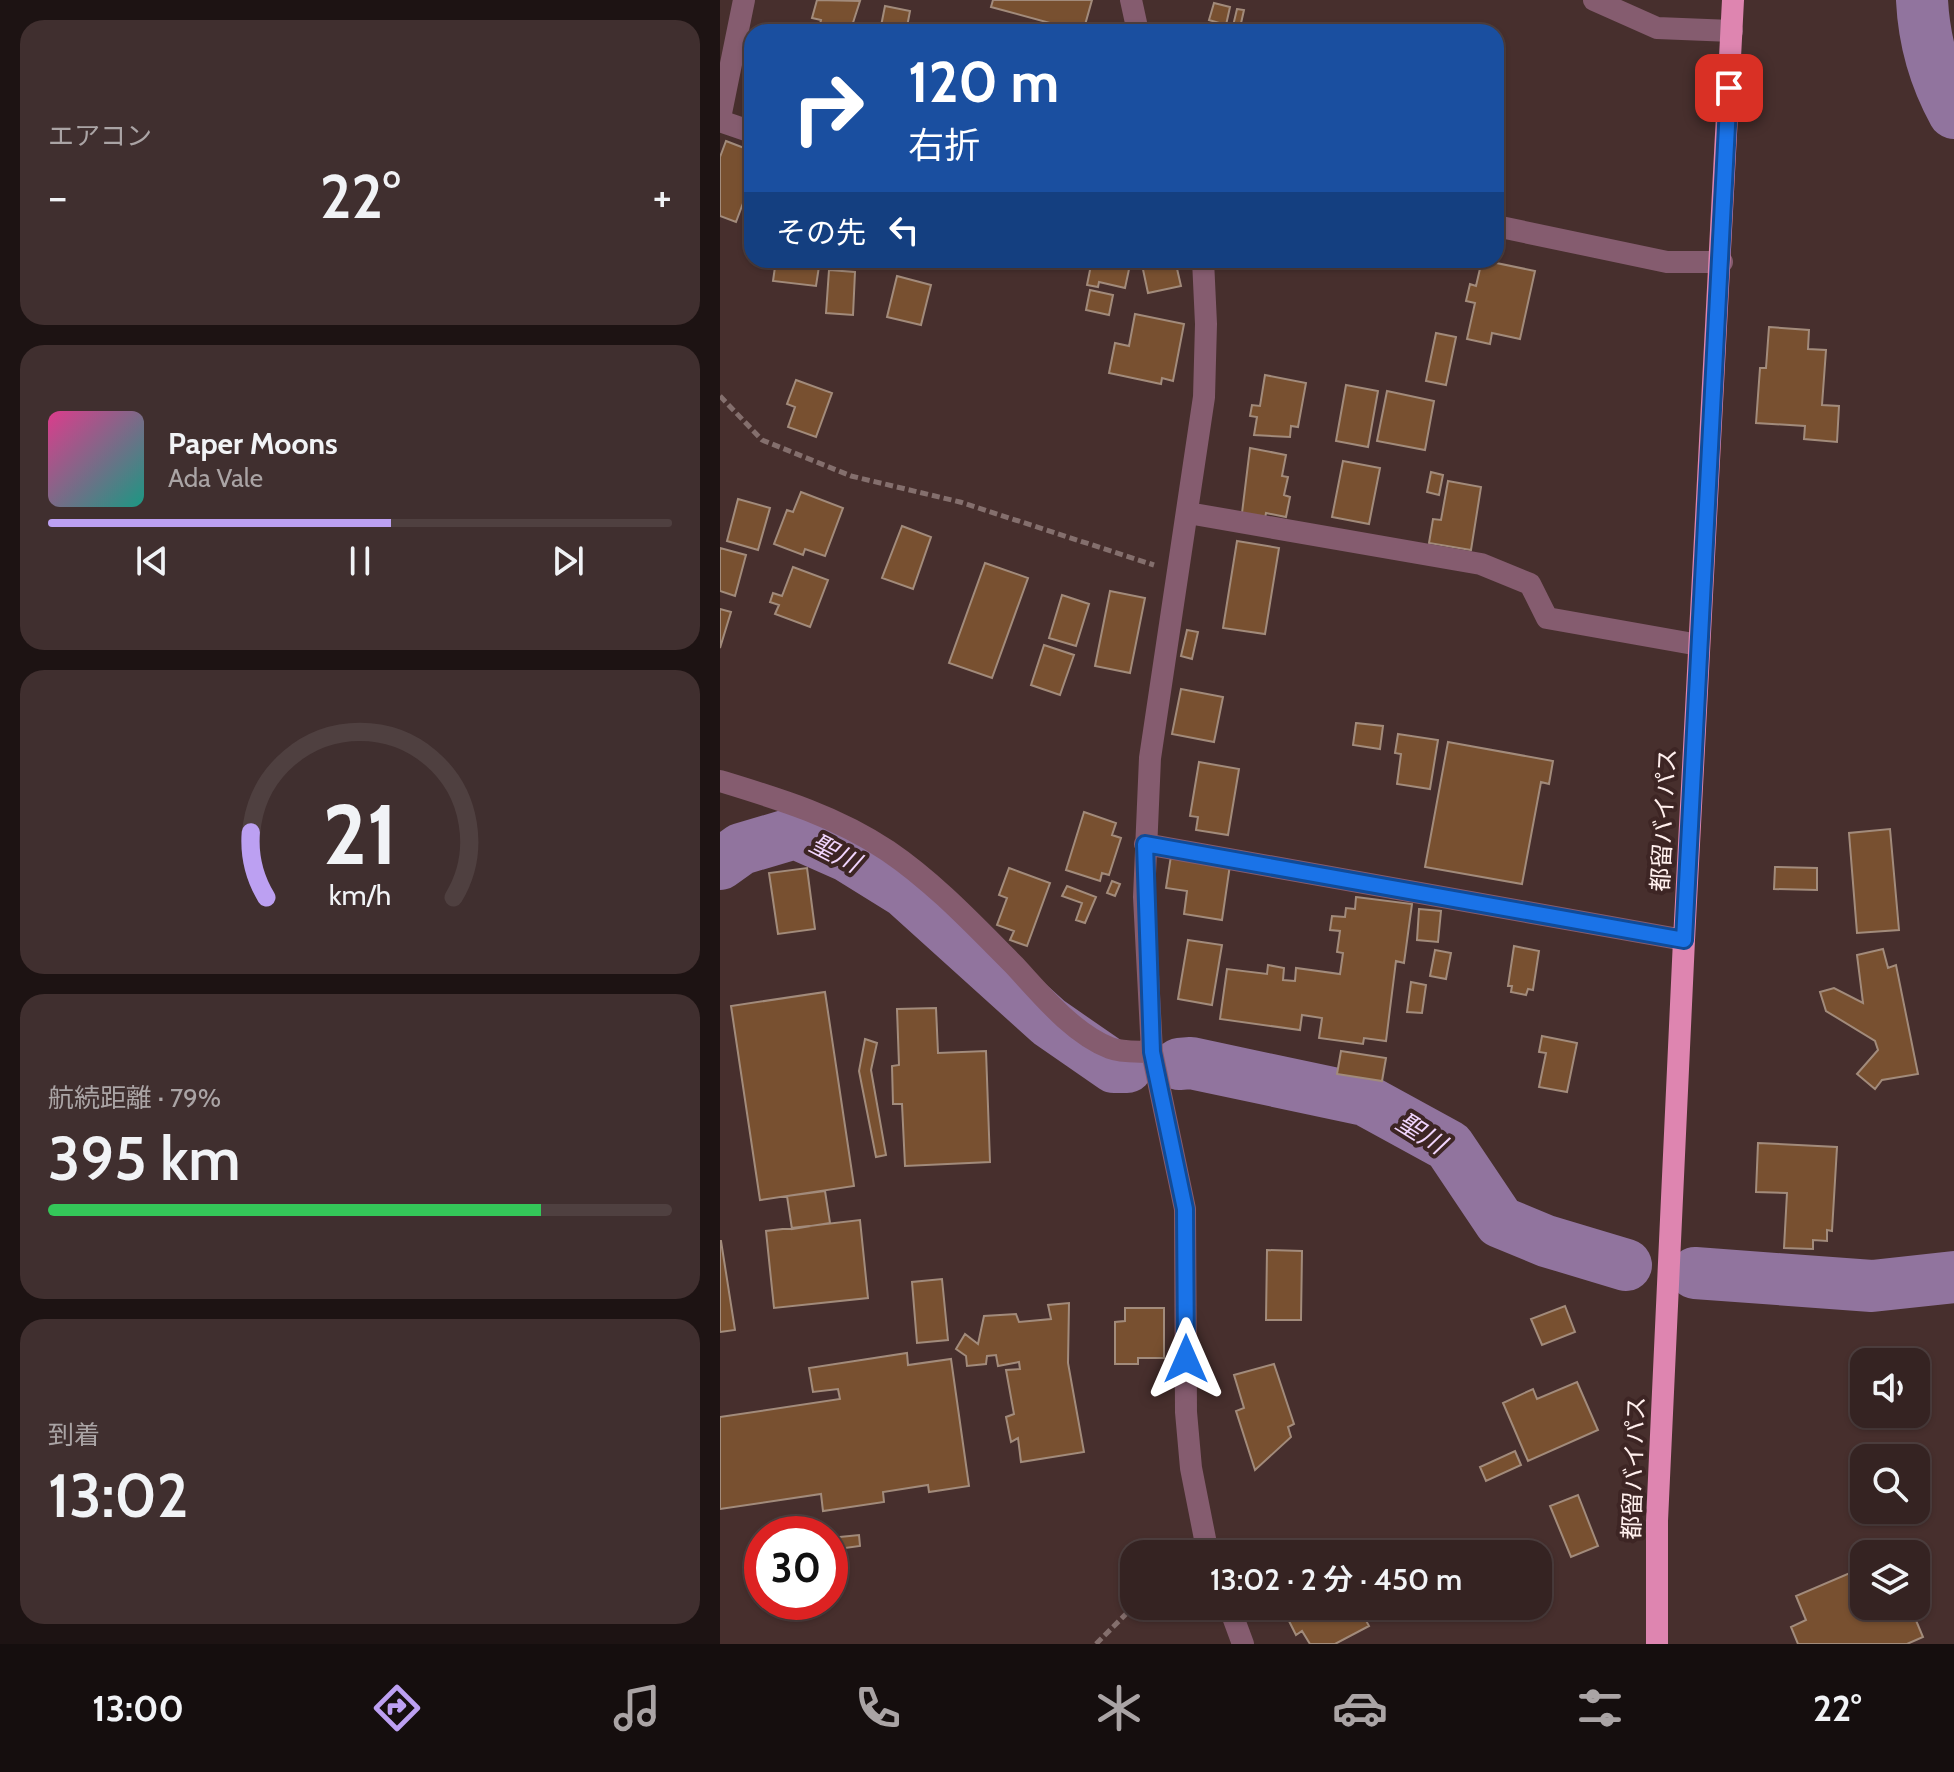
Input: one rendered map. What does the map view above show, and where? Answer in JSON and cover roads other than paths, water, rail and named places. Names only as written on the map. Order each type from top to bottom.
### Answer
[{"type":"highway","name":"都留バイパス","points":[[1657,1644],[1657,1521],[1733,0]]},
{"type":"street","points":[[744,0],[720,119],[744,129]]},
{"type":"street","points":[[1131,0],[1136,24]]},
{"type":"street","points":[[1594,0],[1657,28],[1732,31]]},
{"type":"street","points":[[1504,228],[1667,262],[1722,262]]},
{"type":"street","points":[[1203,268],[1204,397],[1150,758],[1145,844],[1152,1052],[1185,1209],[1186,1412],[1191,1468],[1205,1540]]},
{"type":"street","points":[[1188,513],[1481,564],[1530,584],[1547,618],[1699,645]]},
{"type":"street","points":[[720,781],[806,808],[852,829],[890,852],[957,907],[1052,1005],[1091,1037],[1112,1049],[1152,1052]]},
{"type":"street","points":[[1145,844],[1684,940]]},
{"type":"street","points":[[1234,1620],[1243,1644]]},
{"type":"waterway","points":[[1922,0],[1931,58],[1954,113]]},
{"type":"waterway","name":"聖川","points":[[720,864],[741,849],[795,833],[847,856],[905,892],[1049,1022],[1114,1067],[1127,1067]]},
{"type":"waterway","name":"聖川","points":[[1179,1064],[1191,1063],[1365,1100],[1449,1146],[1500,1222],[1546,1241],[1626,1265]]},
{"type":"waterway","name":"聖川","points":[[1695,1273],[1872,1286],[1954,1277]]}]
